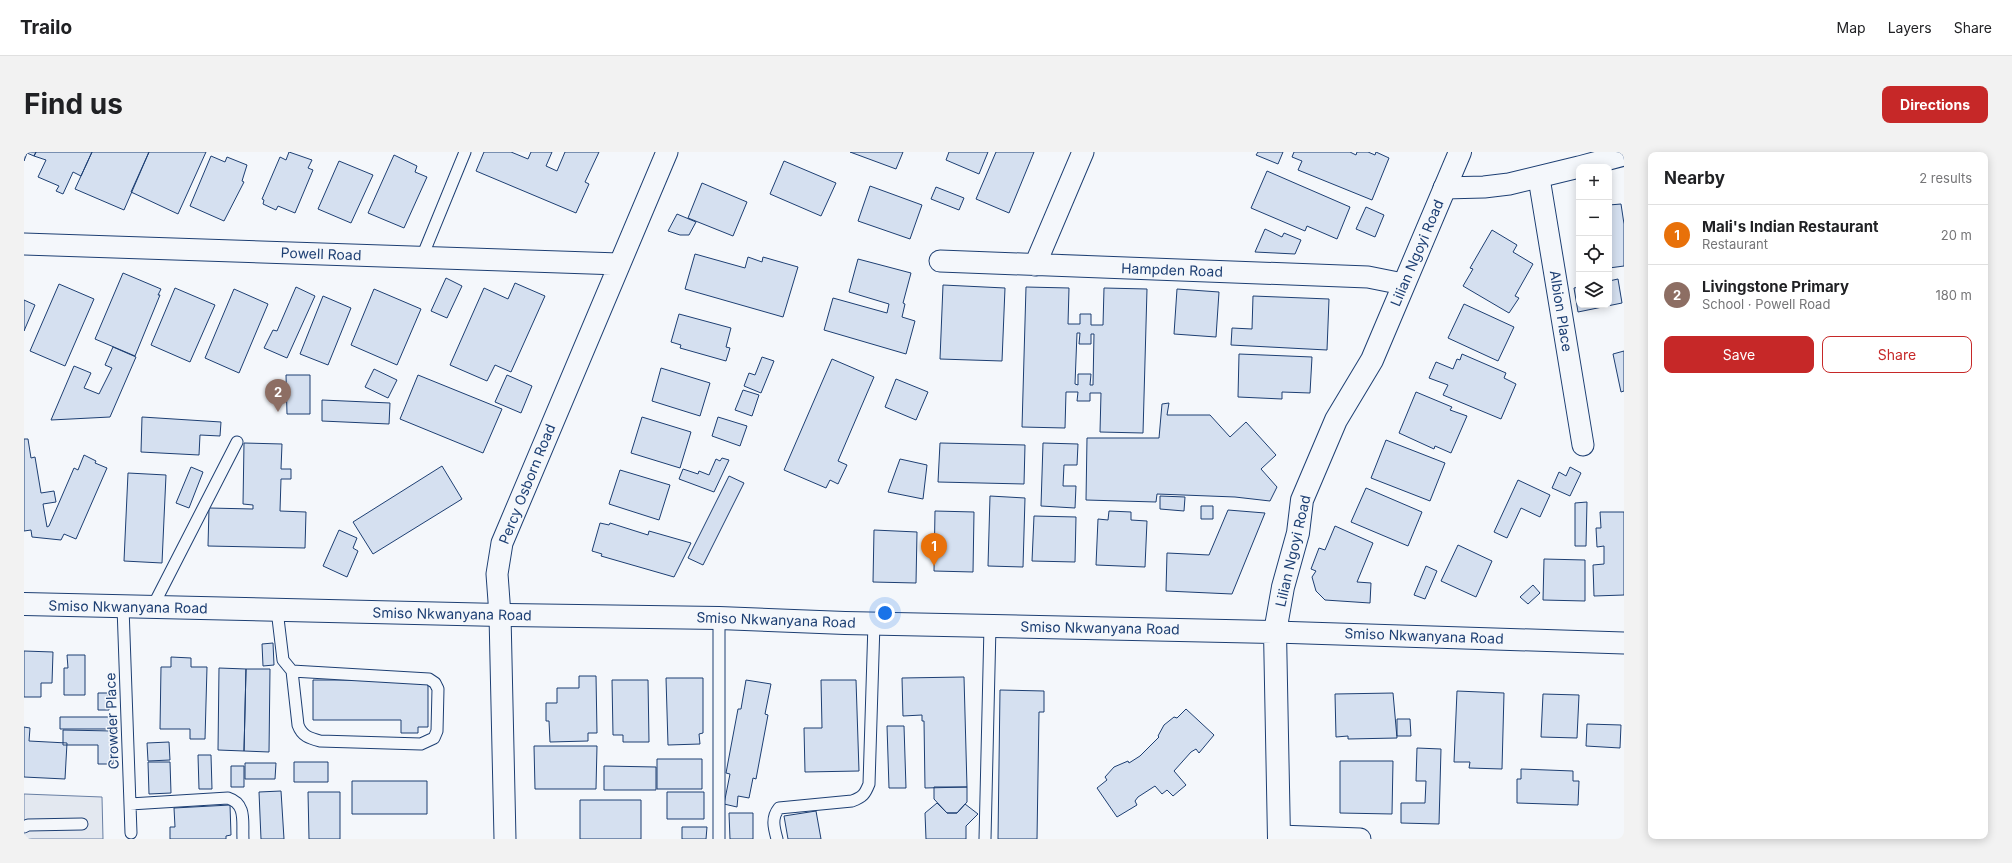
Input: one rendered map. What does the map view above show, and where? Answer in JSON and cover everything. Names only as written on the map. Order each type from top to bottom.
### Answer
[{"type":"street","name":"Percy Osborn Road","points":[[505,839],[500,615],[497,574],[502,543],[618,264],[667,152]]},
{"type":"street","points":[[1035,265],[1083,152]]},
{"type":"street","name":"Lilian Ngoyi Road","points":[[1279,837],[1275,632],[1283,587],[1298,533],[1302,500],[1336,420],[1372,360],[1460,152]]},
{"type":"street","points":[[1590,164],[1624,155]]},
{"type":"street","points":[[1444,188],[1484,187],[1509,184],[1539,178],[1576,168]]},
{"type":"street","name":"Albion Place","points":[[1539,178],[1583,445]]},
{"type":"street","name":"Powell Road","points":[[24,244],[618,264]]},
{"type":"street","name":"Hampden Road","points":[[940,261],[1368,277],[1403,284]]},
{"type":"street","name":"Smiso Nkwanyana Road","points":[[24,604],[152,608],[719,618],[874,624],[1275,632],[1624,643]]},
{"type":"street","points":[[1279,837],[1360,839]]},
{"type":"lane","points":[[422,257],[465,152]]},
{"type":"lane","points":[[152,608],[237,442]]},
{"type":"lane","name":"Crowder Place","points":[[123,607],[131,833]]},
{"type":"lane","points":[[277,610],[283,660],[292,671],[298,725],[301,733],[309,738],[320,741],[421,744],[434,738],[437,731],[438,689],[435,683],[429,679],[292,671]]},
{"type":"lane","points":[[719,618],[719,839]]},
{"type":"lane","points":[[777,839],[774,814],[779,808],[852,801],[862,798],[866,792],[869,784],[874,624]]},
{"type":"lane","points":[[985,839],[990,626]]},
{"type":"lane","points":[[130,804],[228,798],[236,801],[242,807],[243,839]]},
{"type":"lane","points":[[24,827],[28,825],[82,824]]},
{"type":"shaded area","points":[[24,794],[102,797],[103,839],[24,839]]},
{"type":"building","points":[[24,152],[36,152],[34,156],[27,153],[24,161]]},
{"type":"building","points":[[36,152],[92,152],[81,176],[73,172],[63,194],[56,191],[59,186],[38,177],[46,160],[34,156]]},
{"type":"building","points":[[92,152],[149,152],[124,210],[75,189]]},
{"type":"building","points":[[149,152],[206,152],[178,214],[131,192]]},
{"type":"building","points":[[289,152],[312,160],[308,168],[313,170],[295,213],[278,206],[276,210],[263,204],[264,200],[262,199],[280,157],[286,160]]},
{"type":"building","points":[[484,152],[511,152],[528,159],[531,152],[552,152],[546,166],[557,171],[565,152],[599,152],[585,182],[589,184],[576,213],[476,171]]},
{"type":"building","points":[[850,152],[903,152],[896,169]]},
{"type":"building","points":[[949,152],[988,152],[979,174],[946,160]]},
{"type":"building","points":[[996,152],[1034,152],[1009,213],[976,199]]},
{"type":"building","points":[[1258,152],[1283,152],[1278,164],[1256,155]]},
{"type":"building","points":[[1294,152],[1350,152],[1356,155],[1357,152],[1368,152],[1375,155],[1376,152],[1389,158],[1372,200],[1298,170],[1302,161],[1292,157]]},
{"type":"building","points":[[394,155],[417,166],[415,172],[427,177],[404,228],[368,213]]},
{"type":"building","points":[[211,156],[225,162],[227,157],[247,165],[242,181],[244,182],[224,221],[190,206]]},
{"type":"building","points":[[339,161],[373,175],[351,223],[318,209]]},
{"type":"building","points":[[784,161],[836,183],[821,216],[770,194]]},
{"type":"building","points":[[1267,171],[1350,207],[1337,239],[1307,226],[1305,231],[1251,208]]},
{"type":"building","points":[[702,183],[747,202],[733,236],[688,218]]},
{"type":"building","points":[[870,186],[922,205],[910,239],[858,221]]},
{"type":"building","points":[[936,187],[964,198],[959,210],[931,199]]},
{"type":"building","points":[[1621,204],[1624,224],[1624,266],[1612,268],[1612,236],[1612,205]]},
{"type":"building","points":[[1366,207],[1384,215],[1375,237],[1356,229]]},
{"type":"building","points":[[677,214],[696,222],[689,235],[680,235],[668,231]]},
{"type":"building","points":[[1265,229],[1282,237],[1284,233],[1301,240],[1295,254],[1255,252]]},
{"type":"building","points":[[1492,230],[1517,245],[1513,252],[1533,264],[1515,296],[1519,298],[1509,313],[1463,286],[1473,269],[1470,268]]},
{"type":"building","points":[[695,254],[745,268],[748,257],[762,262],[763,257],[798,267],[783,317],[685,289]]},
{"type":"building","points":[[858,259],[911,273],[903,303],[905,304],[902,317],[915,321],[906,354],[824,330],[833,298],[887,313],[889,304],[849,292]]},
{"type":"building","points":[[123,273],[161,289],[158,295],[160,295],[135,356],[95,339]]},
{"type":"building","points":[[446,278],[462,286],[447,318],[431,311]]},
{"type":"building","points":[[1618,279],[1622,303],[1612,305],[1612,280]]},
{"type":"building","points":[[515,283],[545,296],[511,372],[495,365],[487,381],[450,365],[484,288],[508,299]]},
{"type":"building","points":[[59,284],[94,299],[65,366],[30,351]]},
{"type":"building","points":[[943,285],[1005,288],[1002,361],[940,359]]},
{"type":"building","points":[[296,287],[315,296],[287,358],[264,348],[273,330],[277,331]]},
{"type":"building","points":[[1026,287],[1069,288],[1068,324],[1080,324],[1080,314],[1091,314],[1091,325],[1103,325],[1104,288],[1147,289],[1143,433],[1100,432],[1101,393],[1090,393],[1090,401],[1077,401],[1078,392],[1066,392],[1065,428],[1022,427]],"holes":[[[1077,333],[1080,333],[1079,344],[1091,344],[1091,334],[1094,334],[1093,385],[1090,385],[1091,374],[1078,374],[1078,385],[1075,384]]]},
{"type":"building","points":[[175,288],[215,305],[190,362],[151,345]]},
{"type":"building","points":[[1574,288],[1576,288],[1576,300]]},
{"type":"building","points":[[234,289],[268,304],[239,373],[205,358]]},
{"type":"building","points":[[374,289],[421,309],[397,365],[351,345]]},
{"type":"building","points":[[1177,289],[1219,292],[1216,337],[1174,334]]},
{"type":"building","points":[[323,296],[351,308],[328,365],[300,354]]},
{"type":"building","points":[[1253,296],[1329,299],[1327,350],[1231,345],[1232,328],[1252,329]]},
{"type":"building","points":[[24,300],[35,305],[24,331]]},
{"type":"building","points":[[1464,304],[1514,327],[1498,361],[1448,338]]},
{"type":"building","points":[[1577,308],[1598,308],[1578,312]]},
{"type":"building","points":[[679,314],[731,328],[726,347],[730,348],[726,361],[680,348],[681,345],[671,342]]},
{"type":"building","points":[[113,347],[136,357],[110,417],[51,420],[74,366],[91,373],[84,388],[99,394],[112,368],[105,365]]},
{"type":"building","points":[[1624,351],[1624,391],[1621,392],[1613,354]]},
{"type":"building","points":[[1239,354],[1312,357],[1310,393],[1282,392],[1282,399],[1238,397]]},
{"type":"building","points":[[1462,354],[1506,373],[1504,378],[1516,384],[1501,419],[1443,395],[1448,385],[1429,378],[1436,362],[1453,369],[1457,359],[1460,360]]},
{"type":"building","points":[[762,357],[774,361],[761,393],[744,386],[749,373],[755,375]]},
{"type":"building","points":[[832,359],[874,377],[838,461],[847,465],[838,484],[830,480],[826,488],[784,470]]},
{"type":"building","points":[[661,368],[710,383],[700,416],[652,401]]},
{"type":"building","points":[[374,369],[397,380],[388,398],[365,387]]},
{"type":"building","points":[[286,375],[310,375],[310,414],[287,414]]},
{"type":"building","points":[[418,375],[502,409],[483,453],[400,419]]},
{"type":"building","points":[[507,375],[532,386],[521,413],[495,402]]},
{"type":"building","points":[[896,379],[928,392],[916,420],[885,407]]},
{"type":"building","points":[[743,390],[759,395],[752,416],[735,410]]},
{"type":"building","points":[[1416,392],[1452,407],[1450,410],[1467,416],[1451,453],[1435,446],[1434,449],[1399,433]]},
{"type":"building","points":[[322,400],[390,403],[389,424],[322,421]]},
{"type":"building","points":[[1169,403],[1167,415],[1210,415],[1230,437],[1246,422],[1276,455],[1261,469],[1277,487],[1270,501],[1235,497],[1157,494],[1156,502],[1086,500],[1087,438],[1159,438],[1162,404]]},
{"type":"building","points":[[142,417],[221,422],[220,436],[200,435],[199,455],[141,452]]},
{"type":"building","points":[[642,417],[691,432],[680,468],[631,453]]},
{"type":"building","points":[[718,417],[747,426],[740,446],[712,436]]},
{"type":"building","points":[[24,439],[28,439],[31,458],[35,457],[41,493],[54,491],[56,502],[43,504],[47,527],[49,526],[74,468],[78,470],[84,455],[96,461],[95,463],[107,468],[76,539],[64,534],[61,540],[32,537],[31,530],[24,531]]},
{"type":"building","points":[[1386,440],[1445,463],[1430,501],[1371,478]]},
{"type":"building","points":[[244,443],[282,444],[281,469],[291,469],[291,479],[281,479],[280,511],[306,512],[305,548],[208,546],[209,508],[253,509],[253,505],[243,504]]},
{"type":"building","points":[[940,443],[1025,445],[1024,484],[938,482]]},
{"type":"building","points":[[1043,443],[1078,444],[1077,465],[1064,465],[1063,486],[1076,486],[1075,508],[1041,506]]},
{"type":"building","points":[[722,458],[729,460],[714,492],[679,479],[683,469],[698,474],[699,471],[709,475],[716,459],[720,461]]},
{"type":"building","points":[[900,459],[927,465],[923,499],[888,492]]},
{"type":"building","points":[[442,466],[462,499],[373,554],[353,522]]},
{"type":"building","points":[[191,467],[203,472],[189,508],[176,503]]},
{"type":"building","points":[[1570,467],[1581,473],[1570,496],[1552,488],[1559,472],[1566,476]]},
{"type":"building","points":[[620,470],[670,485],[659,520],[609,504]]},
{"type":"building","points":[[128,473],[166,475],[162,563],[124,561]]},
{"type":"building","points":[[729,476],[744,483],[703,565],[688,558]]},
{"type":"building","points":[[1518,480],[1550,495],[1540,517],[1521,508],[1507,538],[1494,532]]},
{"type":"building","points":[[1366,488],[1422,512],[1408,546],[1351,522]]},
{"type":"building","points":[[990,496],[1025,498],[1023,567],[988,566]]},
{"type":"building","points":[[1160,496],[1185,497],[1184,511],[1160,509]]},
{"type":"building","points":[[1587,502],[1586,546],[1575,546],[1575,503]]},
{"type":"building","points":[[1201,506],[1213,506],[1213,519],[1201,519]]},
{"type":"building","points":[[1228,510],[1265,513],[1232,594],[1166,591],[1167,553],[1209,555]]},
{"type":"building","points":[[935,511],[974,512],[973,572],[934,571]]},
{"type":"building","points":[[1109,511],[1131,512],[1131,520],[1147,521],[1145,567],[1096,565],[1098,519],[1108,520]]},
{"type":"building","points":[[1600,512],[1624,512],[1624,595],[1594,596],[1593,565],[1604,564],[1604,546],[1597,547],[1596,528],[1601,528]]},
{"type":"building","points":[[1034,516],[1076,517],[1075,562],[1032,561]]},
{"type":"building","points":[[600,523],[609,525],[610,523],[648,535],[649,531],[691,543],[674,577],[601,556],[602,554],[592,551]]},
{"type":"building","points":[[1335,526],[1373,543],[1357,582],[1371,583],[1370,603],[1325,600],[1316,591],[1312,577],[1316,571],[1311,569],[1319,548],[1325,550]]},
{"type":"building","points":[[339,530],[357,538],[353,548],[358,551],[347,577],[323,566]]},
{"type":"building","points":[[874,530],[917,532],[916,583],[873,582]]},
{"type":"building","points":[[1458,545],[1492,561],[1476,597],[1441,581]]},
{"type":"building","points":[[1544,559],[1585,560],[1585,601],[1543,600]]},
{"type":"building","points":[[1426,566],[1437,571],[1425,599],[1414,595]]},
{"type":"building","points":[[1533,585],[1540,593],[1528,604],[1520,597]]},
{"type":"building","points":[[273,643],[274,665],[263,666],[262,644]]},
{"type":"building","points":[[24,651],[53,652],[52,683],[41,683],[41,697],[24,697]]},
{"type":"building","points":[[67,655],[85,655],[85,695],[64,695],[64,668],[68,668]]},
{"type":"building","points":[[171,657],[191,658],[191,667],[207,667],[205,739],[190,739],[190,729],[160,729],[161,667],[171,667]]},
{"type":"building","points":[[219,668],[246,669],[244,751],[218,750]]},
{"type":"building","points":[[246,669],[270,669],[269,752],[244,751]]},
{"type":"building","points":[[579,676],[596,676],[597,733],[588,733],[588,741],[550,742],[549,721],[546,721],[546,703],[557,703],[557,688],[579,688]]},
{"type":"building","points":[[964,677],[967,787],[925,788],[924,721],[922,721],[922,715],[903,716],[902,678]]},
{"type":"building","points":[[666,678],[703,678],[703,733],[699,734],[700,744],[668,745]]},
{"type":"building","points":[[313,680],[428,680],[428,727],[418,727],[418,733],[401,733],[401,720],[313,720]]},
{"type":"building","points":[[612,680],[648,680],[649,742],[623,742],[623,735],[613,735]]},
{"type":"building","points":[[746,680],[771,684],[765,714],[768,715],[756,779],[753,778],[749,798],[738,796],[737,807],[724,804],[730,774],[726,773],[738,709],[741,709]]},
{"type":"building","points":[[821,680],[856,680],[859,771],[805,772],[804,728],[822,728]]},
{"type":"building","points":[[1000,690],[1044,691],[1044,712],[1039,712],[1037,839],[998,839]]},
{"type":"building","points":[[1457,691],[1504,693],[1502,769],[1469,768],[1470,762],[1454,762]]},
{"type":"building","points":[[98,693],[108,693],[109,710],[98,710]]},
{"type":"building","points":[[1393,693],[1397,738],[1348,739],[1348,736],[1336,737],[1335,694]]},
{"type":"building","points":[[1543,694],[1579,695],[1577,738],[1541,737]]},
{"type":"building","points":[[1186,709],[1214,735],[1199,753],[1196,749],[1191,752],[1174,771],[1186,785],[1173,796],[1167,790],[1162,794],[1155,786],[1138,797],[1135,801],[1137,805],[1117,817],[1097,788],[1107,780],[1105,777],[1114,767],[1128,761],[1129,763],[1140,756],[1159,737],[1158,736],[1164,725],[1174,717],[1177,718]]},
{"type":"building","points":[[60,717],[110,717],[110,729],[60,729]]},
{"type":"building","points":[[1397,719],[1410,719],[1411,736],[1397,736]]},
{"type":"building","points":[[1587,724],[1621,725],[1620,748],[1586,746]]},
{"type":"building","points":[[887,726],[904,726],[906,788],[889,788]]},
{"type":"building","points":[[24,727],[30,728],[29,741],[67,743],[65,779],[24,777]]},
{"type":"building","points":[[63,730],[113,731],[113,764],[98,764],[98,745],[63,745]]},
{"type":"building","points":[[169,742],[170,760],[148,761],[147,743]]},
{"type":"building","points":[[534,746],[597,746],[596,789],[535,789]]},
{"type":"building","points":[[1417,748],[1441,749],[1439,824],[1401,823],[1401,803],[1425,803],[1426,781],[1416,781]]},
{"type":"building","points":[[198,755],[211,755],[212,789],[199,789]]},
{"type":"building","points":[[657,759],[702,759],[702,789],[657,789]]},
{"type":"building","points":[[1340,761],[1393,761],[1392,814],[1340,813]]},
{"type":"building","points":[[148,762],[170,762],[171,793],[149,794]]},
{"type":"building","points":[[294,762],[328,762],[328,782],[294,782]]},
{"type":"building","points":[[245,763],[276,763],[275,779],[245,779]]},
{"type":"building","points":[[231,766],[244,766],[244,787],[231,787]]},
{"type":"building","points":[[604,766],[656,767],[656,790],[604,790]]},
{"type":"building","points":[[1521,769],[1573,771],[1573,781],[1579,781],[1578,805],[1517,803],[1517,779],[1521,779]]},
{"type":"building","points":[[352,781],[427,781],[427,814],[352,814]]},
{"type":"building","points":[[934,787],[967,787],[967,802],[957,813],[947,813],[934,799]]},
{"type":"building","points":[[281,791],[284,839],[261,839],[259,792]]},
{"type":"building","points":[[308,792],[340,792],[340,839],[309,839]]},
{"type":"building","points":[[667,792],[704,792],[704,819],[667,819]]},
{"type":"building","points":[[580,800],[641,800],[641,839],[580,839]]},
{"type":"building","points":[[937,803],[947,813],[957,813],[965,804],[978,814],[966,826],[966,839],[926,839],[925,813]]},
{"type":"building","points":[[230,805],[231,835],[226,836],[226,839],[170,839],[170,827],[175,827],[174,808]]},
{"type":"building","points":[[816,811],[821,839],[788,839],[784,816]]},
{"type":"building","points":[[729,813],[753,813],[753,839],[730,839]]},
{"type":"building","points":[[682,827],[707,827],[706,839],[682,839]]},
{"type":"place","name":"Livingstone Primary","points":[[278,412]]},
{"type":"place","name":"Mali's Indian Restaurant","points":[[934,566]]}]
